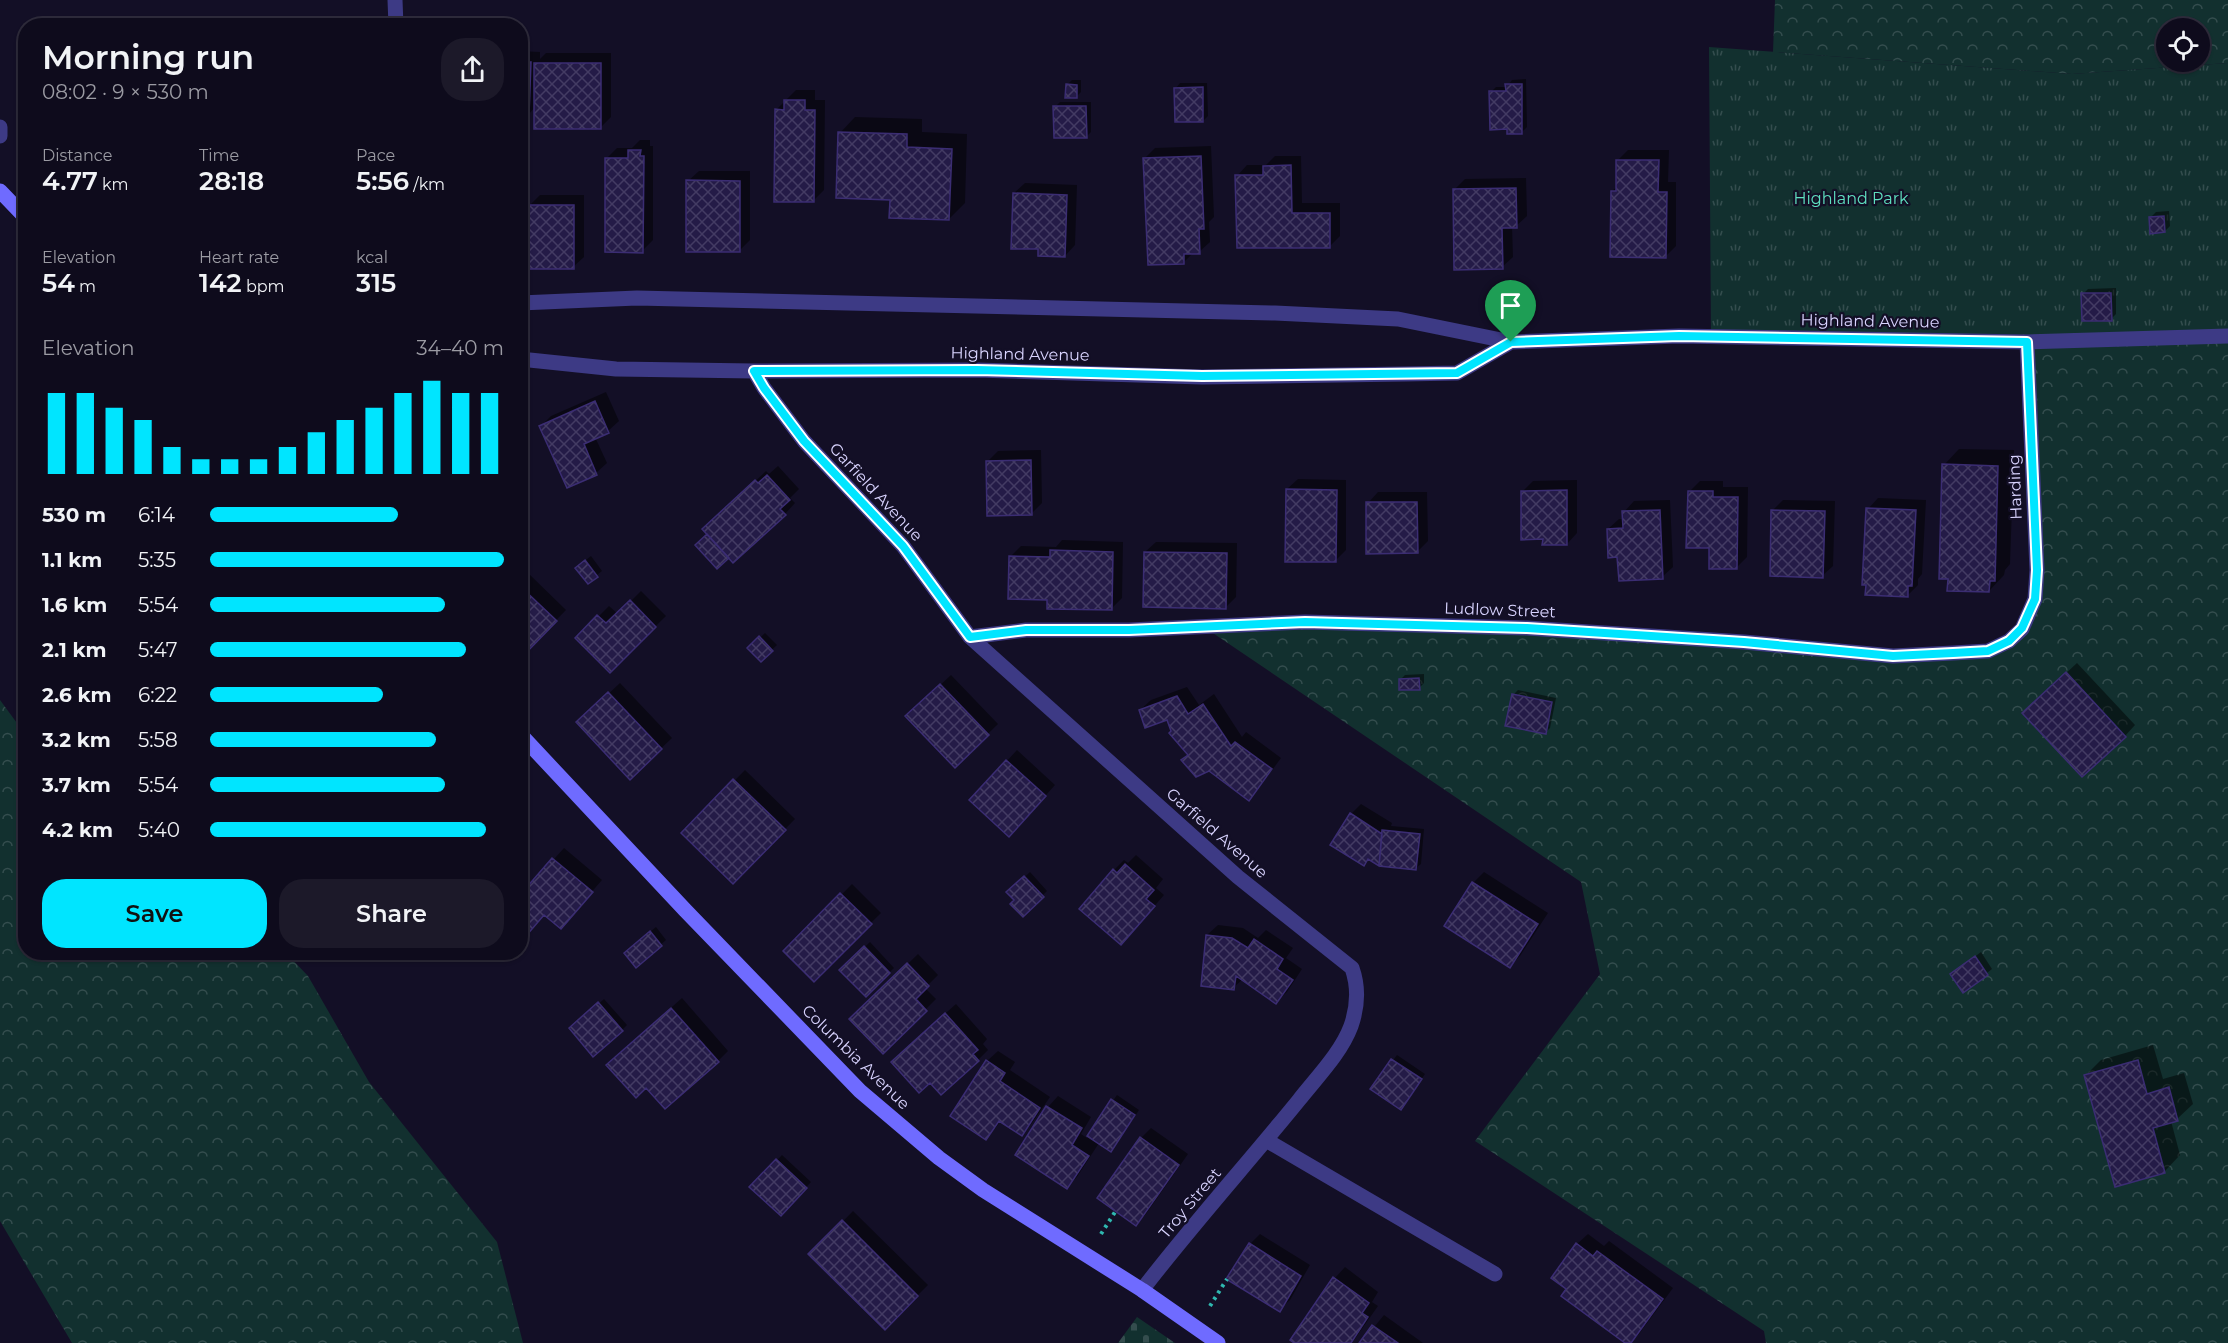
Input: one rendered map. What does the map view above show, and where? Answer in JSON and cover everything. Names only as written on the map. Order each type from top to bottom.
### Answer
[{"type":"street","points":[[395,0],[396,18]]},
{"type":"street","points":[[0,127],[0,136]]},
{"type":"street","points":[[0,191],[18,210]]},
{"type":"street","name":"Highland Avenue","points":[[528,303],[637,298],[1275,313],[1398,319],[1511,342],[1679,336],[2027,342],[2228,336]]},
{"type":"street","name":"Highland Avenue","points":[[528,360],[616,369],[754,371],[977,370],[1202,376],[1457,373],[1511,342]]},
{"type":"street","name":"Harding","points":[[2022,628],[2035,599],[2037,570],[2027,342]]},
{"type":"street","name":"Garfield Avenue","points":[[754,371],[804,441],[903,546],[970,637],[1238,877],[1352,968],[1357,984],[1356,1005],[1351,1027],[1339,1049],[1266,1140]]},
{"type":"street","name":"Ludlow Street","points":[[970,637],[1026,630],[1129,630],[1305,622],[1527,628],[1744,642],[1893,656],[1988,651],[2009,641],[2022,628]]},
{"type":"street","name":"Columbia Avenue","points":[[528,743],[685,910],[860,1091],[939,1158],[983,1190],[1142,1290],[1218,1343]]},
{"type":"street","points":[[1266,1140],[1495,1274]]},
{"type":"street","name":"Troy Street","points":[[1142,1290],[1266,1140]]},
{"type":"path","points":[[1100,1234],[1115,1212]]},
{"type":"path","points":[[1209,1306],[1227,1280]]},
{"type":"green space","points":[[1775,0],[2228,0],[2228,63],[2210,64],[2210,18],[2156,18],[2156,68],[2072,74],[1773,52]]},
{"type":"green space","name":"Highland Park","points":[[1709,47],[2072,74],[2156,68],[2156,72],[2210,72],[2210,64],[2228,63],[2228,336],[1711,337]]},
{"type":"green space","points":[[2228,336],[2228,1343],[1766,1343],[1764,1331],[1475,1141],[1600,974],[1581,882],[1201,625],[1340,621],[1893,654],[2014,642],[2035,599],[2027,342]]},
{"type":"green space","points":[[0,700],[18,724],[18,960],[293,960],[308,976],[369,1082],[497,1242],[523,1343],[72,1343],[0,1221]]},
{"type":"green space","points":[[1137,1317],[1175,1343],[1118,1343]]},
{"type":"building","points":[[528,62],[531,62],[529,115]]},
{"type":"building","points":[[534,63],[601,63],[601,129],[534,129]]},
{"type":"building","points":[[1066,84],[1077,85],[1077,98],[1065,98]]},
{"type":"building","points":[[1505,84],[1522,84],[1522,134],[1507,134],[1507,129],[1490,130],[1489,91],[1506,91]]},
{"type":"building","points":[[1203,87],[1203,122],[1175,122],[1174,88]]},
{"type":"building","points":[[784,100],[805,100],[805,110],[815,110],[814,202],[774,202],[775,109],[784,110]]},
{"type":"building","points":[[1053,106],[1086,106],[1087,138],[1054,138]]},
{"type":"building","points":[[838,132],[907,134],[907,147],[952,149],[949,220],[889,218],[890,200],[836,198]]},
{"type":"building","points":[[628,150],[641,150],[640,156],[644,156],[643,253],[605,252],[605,158],[628,158]]},
{"type":"building","points":[[1201,156],[1204,229],[1199,229],[1200,254],[1184,254],[1184,264],[1148,265],[1143,158]]},
{"type":"building","points":[[1616,160],[1659,160],[1658,192],[1667,192],[1666,258],[1610,257],[1611,191],[1616,191]]},
{"type":"building","points":[[1291,165],[1292,213],[1330,213],[1330,248],[1237,248],[1235,175],[1263,175],[1263,166]]},
{"type":"building","points":[[686,180],[740,181],[740,252],[686,252]]},
{"type":"building","points":[[1516,188],[1517,228],[1502,228],[1503,269],[1454,270],[1453,189]]},
{"type":"building","points":[[1013,193],[1067,195],[1065,257],[1038,256],[1038,249],[1011,249]]},
{"type":"building","points":[[528,205],[574,205],[574,269],[528,269]]},
{"type":"building","points":[[2164,216],[2165,232],[2150,234],[2149,217]]},
{"type":"building","points":[[2081,293],[2111,293],[2112,321],[2082,321]]},
{"type":"building","points":[[595,401],[609,433],[584,444],[597,475],[567,488],[539,426]]},
{"type":"building","points":[[1031,460],[1032,515],[987,516],[986,461]]},
{"type":"building","points":[[1942,464],[1998,466],[1995,581],[1990,581],[1989,592],[1947,591],[1948,579],[1939,579]]},
{"type":"building","points":[[767,475],[790,500],[780,509],[786,515],[733,563],[702,529],[755,480],[758,483]]},
{"type":"building","points":[[1286,489],[1337,490],[1336,562],[1285,562]]},
{"type":"building","points":[[1567,490],[1567,545],[1542,545],[1543,539],[1521,540],[1521,491]]},
{"type":"building","points":[[1688,491],[1713,491],[1713,497],[1738,497],[1737,569],[1709,569],[1709,548],[1686,548]]},
{"type":"building","points":[[1366,502],[1417,502],[1418,553],[1366,554]]},
{"type":"building","points":[[1866,508],[1916,510],[1912,586],[1908,586],[1908,597],[1865,595],[1866,585],[1862,585]]},
{"type":"building","points":[[1660,510],[1663,579],[1619,581],[1617,557],[1608,558],[1607,529],[1623,528],[1622,511]]},
{"type":"building","points":[[1771,510],[1825,511],[1823,578],[1770,576]]},
{"type":"building","points":[[707,534],[729,558],[717,569],[695,545]]},
{"type":"building","points":[[1050,550],[1113,552],[1112,610],[1047,609],[1047,600],[1008,599],[1009,556],[1050,557]]},
{"type":"building","points":[[1144,552],[1227,553],[1226,609],[1143,607]]},
{"type":"building","points":[[585,560],[598,577],[588,584],[575,568]]},
{"type":"building","points":[[528,594],[557,621],[528,651]]},
{"type":"building","points":[[630,600],[656,627],[610,673],[575,638],[597,615],[606,623]]},
{"type":"building","points":[[759,636],[773,651],[761,662],[747,648]]},
{"type":"building","points":[[2066,672],[2126,737],[2082,777],[2022,713]]},
{"type":"building","points":[[1419,678],[1420,690],[1399,690],[1399,679]]},
{"type":"building","points":[[940,684],[989,735],[955,768],[905,716]]},
{"type":"building","points":[[608,692],[662,749],[630,780],[576,722]]},
{"type":"building","points":[[1512,694],[1552,702],[1546,734],[1505,726]]},
{"type":"building","points":[[1177,696],[1188,714],[1203,704],[1231,746],[1235,742],[1272,769],[1249,801],[1209,771],[1196,777],[1181,760],[1188,755],[1169,733],[1171,731],[1167,720],[1145,728],[1139,710]]},
{"type":"building","points":[[1006,760],[1046,796],[1009,837],[969,800]]},
{"type":"building","points":[[733,779],[786,830],[733,884],[681,833]]},
{"type":"building","points":[[1350,813],[1382,834],[1379,866],[1368,859],[1364,866],[1330,845]]},
{"type":"building","points":[[1382,830],[1420,834],[1416,870],[1379,866]]},
{"type":"building","points":[[552,858],[593,892],[561,929],[544,915],[528,934],[528,886]]},
{"type":"building","points":[[1125,864],[1154,890],[1146,899],[1155,906],[1121,945],[1079,909],[1113,869],[1117,873]]},
{"type":"building","points":[[1024,876],[1044,897],[1023,917],[1010,904],[1014,900],[1006,892]]},
{"type":"building","points":[[1472,882],[1538,924],[1510,968],[1444,926]]},
{"type":"building","points":[[840,893],[872,924],[814,982],[783,951]]},
{"type":"building","points":[[650,931],[662,946],[636,968],[624,953]]},
{"type":"building","points":[[1206,935],[1232,938],[1248,948],[1254,939],[1283,959],[1277,969],[1293,980],[1276,1004],[1236,976],[1234,990],[1201,986]]},
{"type":"building","points":[[864,946],[890,973],[866,997],[839,970]]},
{"type":"building","points":[[1975,956],[1988,975],[1963,993],[1950,974]]},
{"type":"building","points":[[907,963],[929,986],[916,999],[927,1011],[883,1054],[849,1019]]},
{"type":"building","points":[[598,1002],[623,1031],[593,1057],[569,1028]]},
{"type":"building","points":[[671,1008],[719,1062],[665,1109],[646,1088],[636,1098],[606,1065]]},
{"type":"building","points":[[945,1013],[978,1050],[973,1054],[979,1061],[941,1095],[930,1083],[919,1093],[891,1062]]},
{"type":"building","points":[[1391,1059],[1422,1079],[1401,1110],[1370,1089]]},
{"type":"building","points":[[986,1060],[1005,1073],[1000,1081],[1040,1108],[1022,1136],[999,1121],[986,1140],[950,1116]]},
{"type":"building","points":[[2138,1060],[2147,1094],[2169,1087],[2178,1121],[2153,1128],[2165,1173],[2115,1187],[2084,1075]]},
{"type":"building","points":[[1111,1099],[1135,1115],[1111,1152],[1087,1136]]},
{"type":"building","points":[[1046,1106],[1082,1128],[1072,1145],[1089,1156],[1067,1189],[1015,1155]]},
{"type":"building","points":[[1140,1137],[1179,1165],[1136,1226],[1097,1198]]},
{"type":"building","points":[[776,1159],[807,1188],[781,1216],[749,1187]]},
{"type":"building","points":[[842,1220],[918,1296],[885,1330],[808,1254]]},
{"type":"building","points":[[1249,1243],[1301,1276],[1280,1312],[1226,1279]]},
{"type":"building","points":[[1576,1243],[1593,1256],[1597,1251],[1663,1299],[1631,1343],[1625,1343],[1561,1296],[1566,1289],[1551,1278]]},
{"type":"building","points":[[1333,1277],[1369,1303],[1362,1313],[1368,1317],[1351,1343],[1294,1343],[1290,1340]]},
{"type":"building","points":[[1372,1325],[1398,1343],[1359,1343]]},
{"type":"route","points":[[1679,336],[2027,342],[2037,570],[2035,599],[2022,628],[2009,641],[1988,651],[1893,656],[1744,642],[1527,628],[1305,622],[1129,630],[1026,630],[970,637],[903,546],[804,441],[754,371],[977,370],[1202,376],[1457,373],[1511,342],[1679,336]]}]
